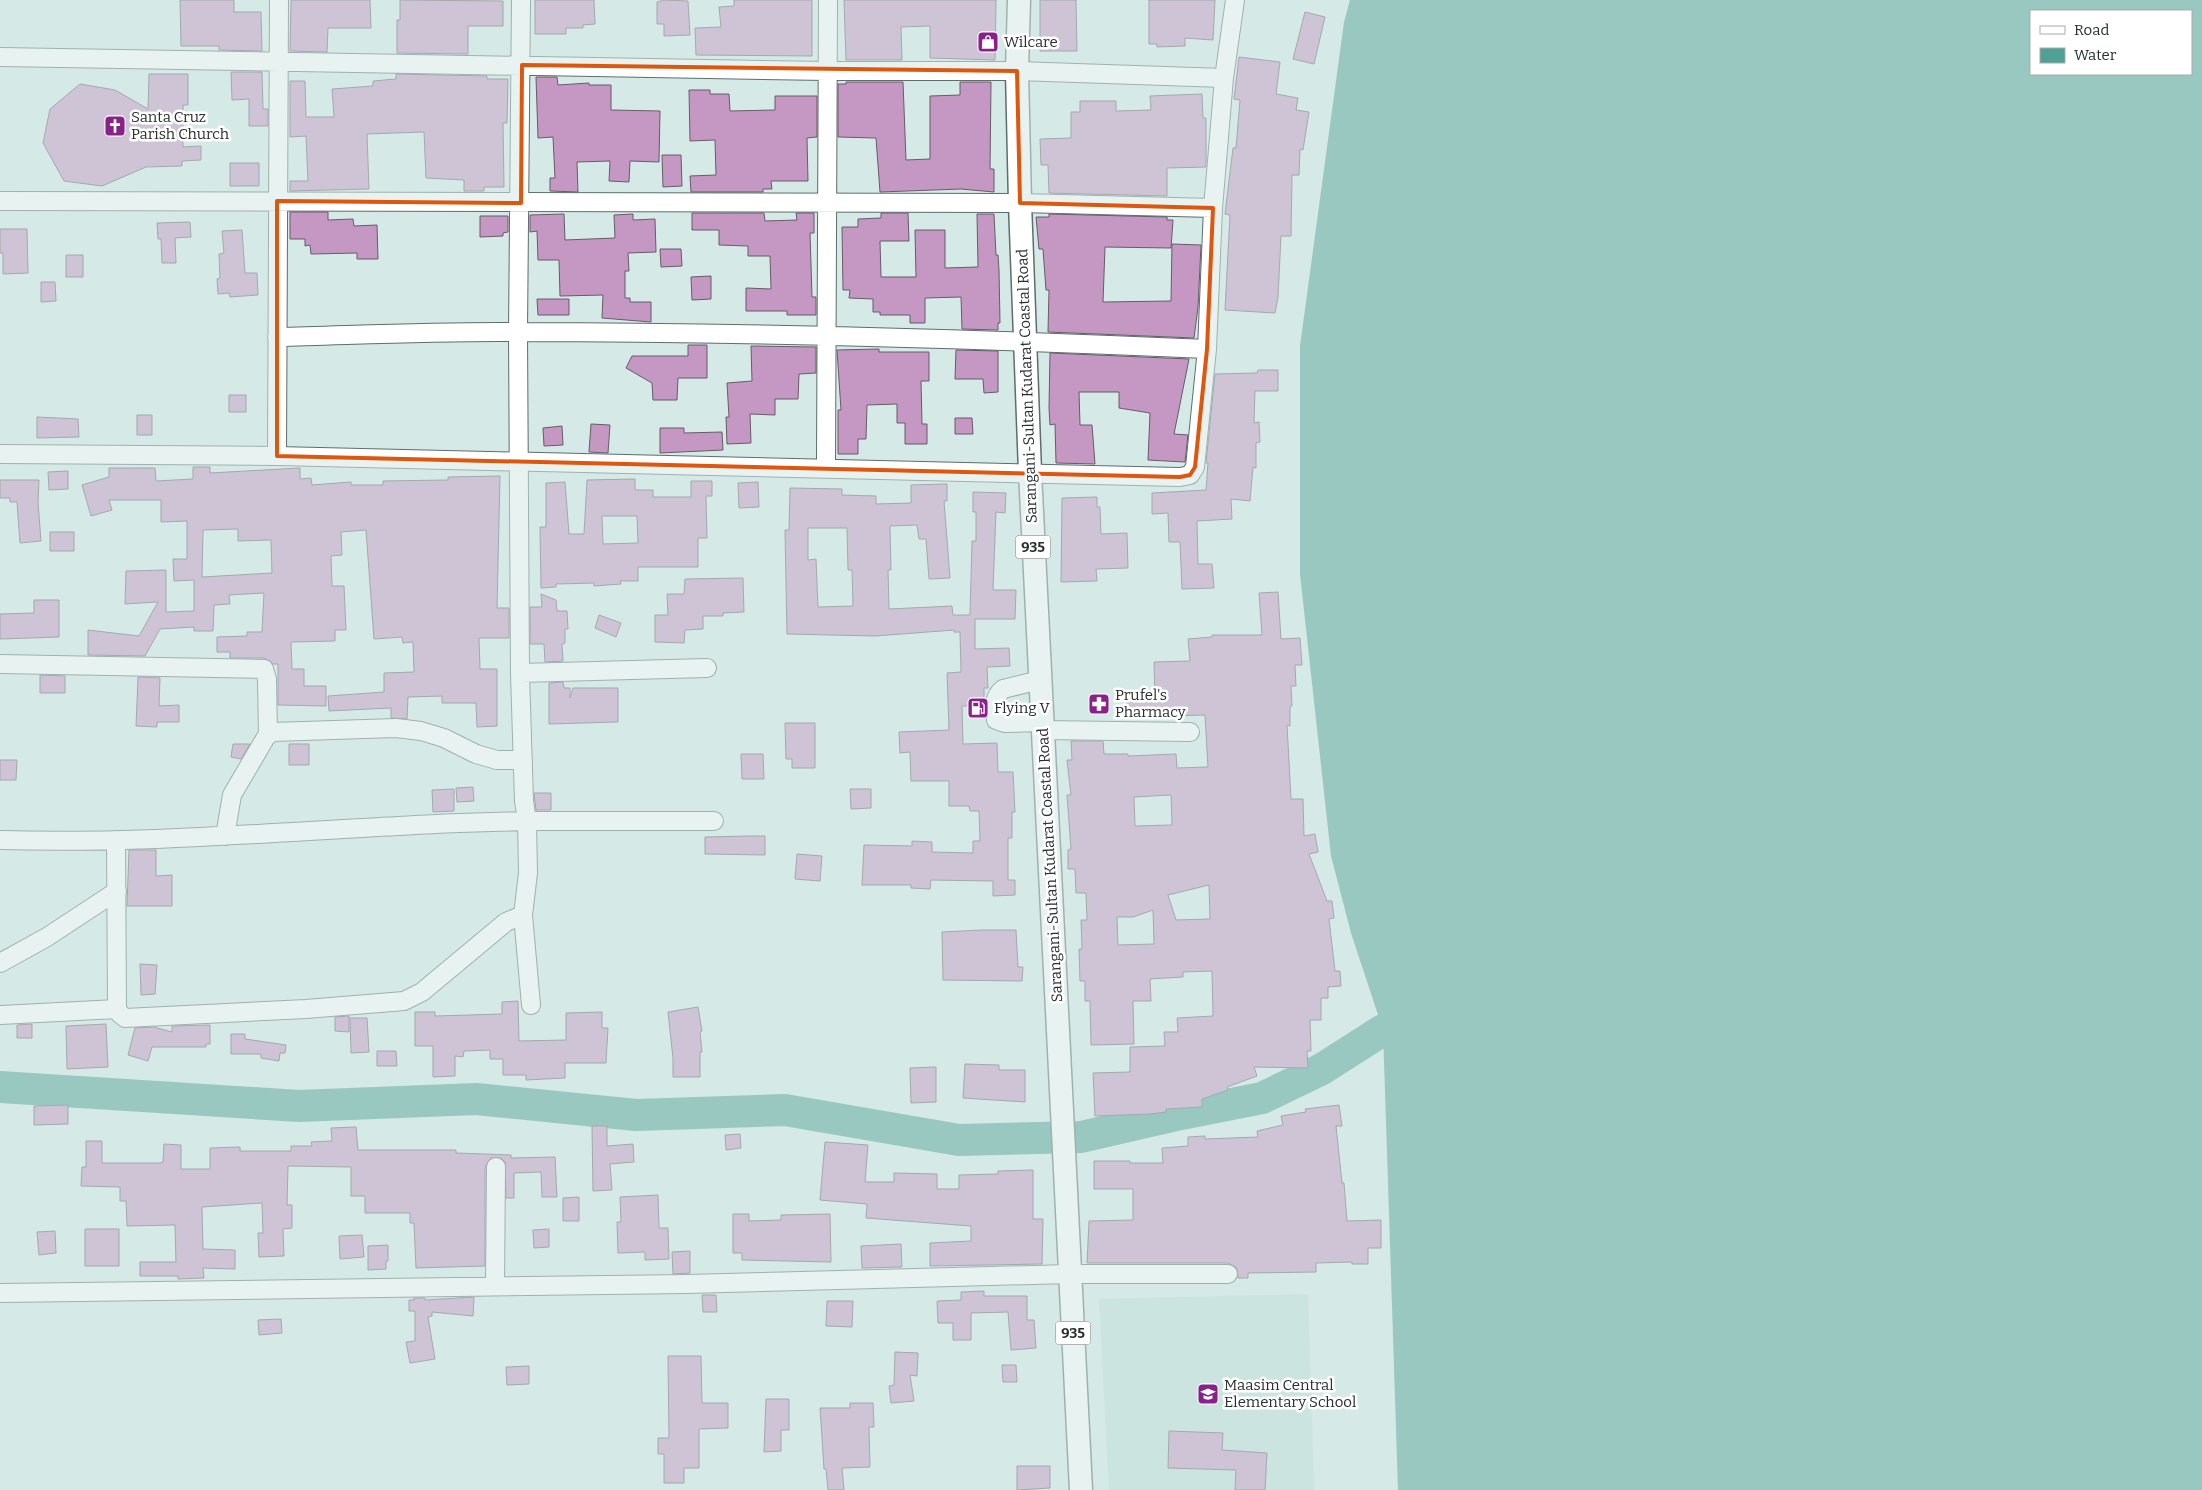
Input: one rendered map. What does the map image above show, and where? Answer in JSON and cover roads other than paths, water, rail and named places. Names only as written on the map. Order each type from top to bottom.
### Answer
[{"type":"main road","name":"Sarangani-Sultan Kudarat Coastal Road","points":[[1019,0],[1017,71],[1020,203],[1030,472],[1081,1490]]},
{"type":"street","points":[[277,456],[279,0]]},
{"type":"street","points":[[521,0],[521,202],[518,332],[520,673],[528,873],[524,915],[531,1005]]},
{"type":"street","points":[[826,467],[828,0]]},
{"type":"street","points":[[0,454],[277,456],[826,467],[1180,477],[1190,475],[1195,467],[1207,349],[1213,208],[1224,78],[1235,0]]},
{"type":"street","points":[[0,57],[827,71],[1017,71],[1224,78]]},
{"type":"street","points":[[0,201],[1020,203],[1213,208]]},
{"type":"street","points":[[277,337],[518,332],[827,336],[1025,341],[1207,349]]},
{"type":"street","points":[[0,664],[264,669],[267,679],[268,735],[232,795],[225,836]]},
{"type":"street","points":[[520,673],[707,668]]},
{"type":"street","points":[[1040,680],[1002,689],[998,693],[994,708],[996,720],[1005,723],[1042,726],[1190,732]]},
{"type":"street","points":[[268,735],[280,731],[396,728],[421,731],[444,738],[476,754],[497,760],[523,760]]},
{"type":"street","points":[[0,840],[116,840],[225,836],[400,825],[527,821],[714,821]]},
{"type":"street","points":[[116,840],[117,1009],[125,1018],[136,1019],[306,1009],[404,1001],[422,992],[506,922],[524,915]]},
{"type":"street","points":[[0,963],[47,937],[117,891]]},
{"type":"street","points":[[0,1015],[117,1009]]},
{"type":"street","points":[[495,1286],[496,1167]]},
{"type":"street","points":[[0,1293],[495,1286],[1070,1274],[1228,1274]]},
{"type":"water","points":[[1350,0],[2202,0],[2202,1490],[1398,1490],[1383,1030],[1351,933],[1331,856],[1300,574],[1300,346],[1344,22]]},
{"type":"waterway","points":[[0,1087],[299,1106],[476,1099],[636,1115],[785,1110],[959,1140],[1081,1137],[1262,1098],[1322,1069],[1383,1030]]},
{"type":"place","name":"Wilcare","points":[[988,42]]},
{"type":"place","name":"Santa Cruz Parish Church","points":[[115,126]]},
{"type":"place","name":"Prufel's Pharmacy","points":[[1099,704]]},
{"type":"place","name":"Flying V","points":[[978,708]]},
{"type":"place","name":"Maasim Central Elementary School","points":[[1208,1394]]}]
